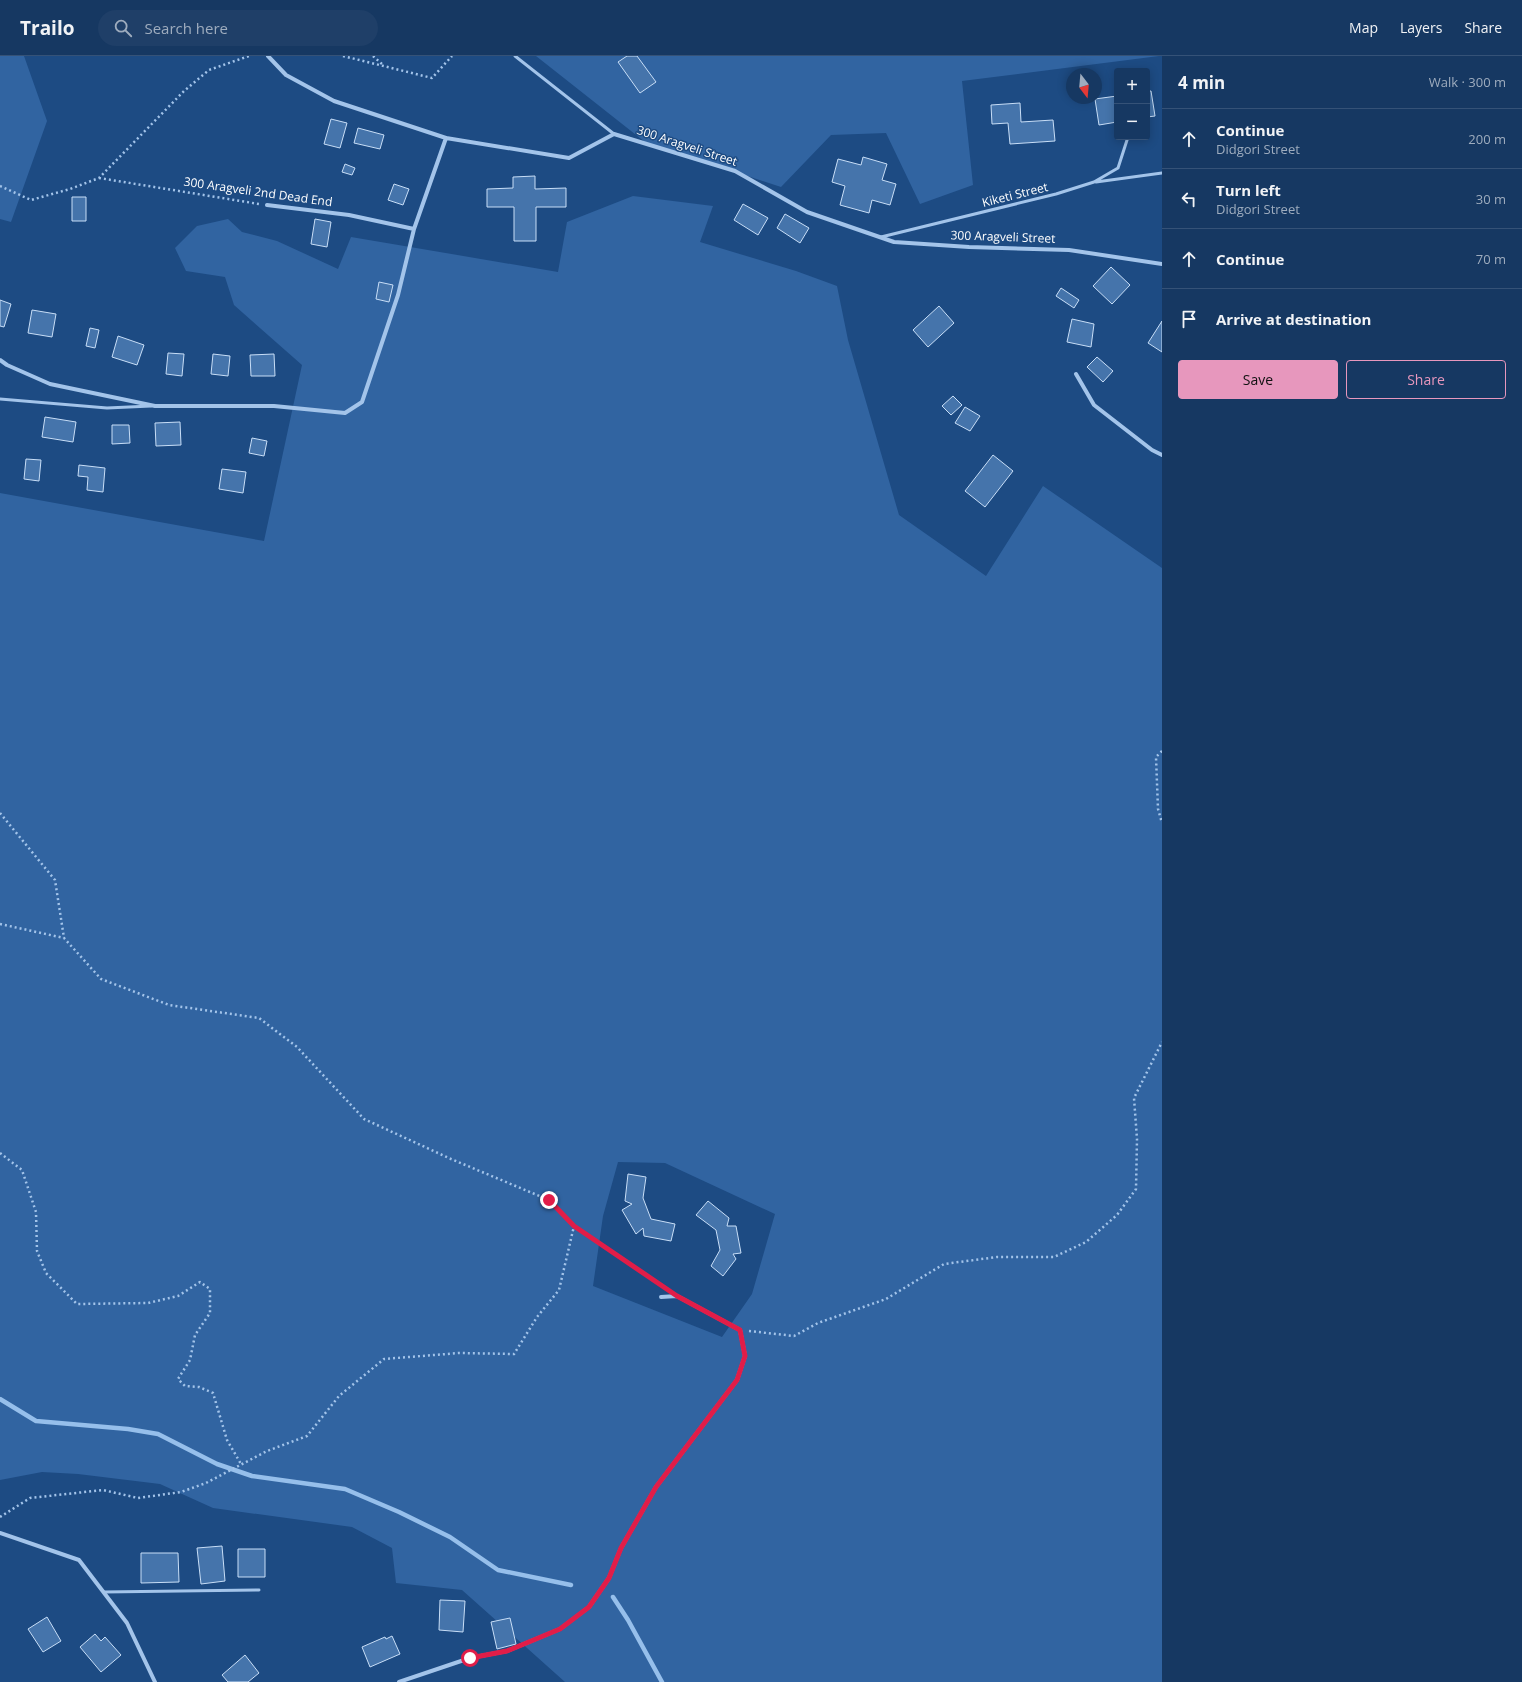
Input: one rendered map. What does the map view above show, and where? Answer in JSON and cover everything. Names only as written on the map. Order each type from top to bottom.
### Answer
[{"type":"street","points":[[268,56],[286,75],[334,101],[446,138],[569,158],[614,134]]},
{"type":"street","name":"300 Aragveli Street","points":[[614,134],[735,171],[807,212],[894,242],[969,247],[1069,250],[1162,264]]},
{"type":"street","points":[[0,360],[6,365],[50,384],[155,406],[274,406],[345,413],[362,402],[398,295],[414,229],[446,138]]},
{"type":"street","name":"300 Aragveli 2nd Dead End","points":[[267,205],[349,215],[414,229]]},
{"type":"street","points":[[1076,374],[1094,405],[1152,450],[1162,455]]},
{"type":"street","points":[[399,1682],[470,1658],[507,1651],[560,1629],[589,1607],[609,1578],[621,1548],[656,1487],[737,1380],[745,1356],[740,1330],[677,1296],[661,1297]]},
{"type":"street","points":[[0,1533],[79,1560],[127,1623],[154,1682]]},
{"type":"lane","points":[[515,56],[614,134]]},
{"type":"lane","name":"Kiketi Street","points":[[881,237],[1056,194],[1094,182],[1118,168],[1127,140]]},
{"type":"lane","points":[[1094,182],[1162,173]]},
{"type":"lane","points":[[0,399],[107,408],[155,406]]},
{"type":"lane","points":[[104,1592],[259,1590]]},
{"type":"path","points":[[0,186],[31,200],[70,189],[99,178],[184,91],[209,70],[249,56]]},
{"type":"path","points":[[343,56],[432,78],[452,56]]},
{"type":"path","points":[[372,56],[383,66]]},
{"type":"path","name":"300 Aragveli 2nd Dead End","points":[[99,178],[267,205]]},
{"type":"path","points":[[1162,751],[1156,757],[1158,809],[1162,823]]},
{"type":"path","points":[[0,813],[55,880],[64,938],[101,979],[169,1005],[259,1018],[297,1047],[364,1119],[451,1160],[549,1200],[574,1226],[677,1296]]},
{"type":"path","points":[[0,924],[64,938]]},
{"type":"path","points":[[740,1330],[794,1336],[818,1323],[886,1299],[944,1264],[997,1257],[1054,1257],[1086,1242],[1116,1215],[1136,1189],[1137,1139],[1134,1098],[1162,1042]]},
{"type":"path","points":[[0,1153],[22,1170],[36,1212],[37,1251],[46,1273],[77,1304],[148,1303],[178,1296],[200,1282],[210,1289],[210,1313],[195,1335],[190,1360],[178,1378],[185,1386],[199,1387],[213,1393],[227,1440],[241,1464]]},
{"type":"path","points":[[0,1517],[30,1498],[103,1490],[138,1498],[181,1492],[206,1484],[267,1451],[308,1436],[339,1396],[384,1359],[459,1353],[514,1354],[538,1317],[559,1290],[574,1226]]},
{"type":"shaded area","points":[[0,56],[24,56],[47,121],[11,222],[0,219]]},
{"type":"shaded area","points":[[536,56],[1159,56],[962,81],[973,185],[920,204],[886,133],[831,135],[781,187],[645,142]]},
{"type":"shaded area","points":[[633,196],[713,206],[700,242],[796,271],[837,286],[848,340],[899,515],[986,576],[1043,486],[1162,568],[1162,1682],[565,1682],[462,1590],[396,1583],[392,1548],[352,1527],[213,1508],[160,1484],[78,1474],[42,1472],[0,1480],[0,493],[264,541],[302,365],[234,305],[225,277],[186,271],[175,248],[197,226],[228,219],[242,232],[277,241],[338,269],[351,237],[558,272],[567,222]],"holes":[[[618,1162],[665,1163],[775,1214],[752,1294],[722,1337],[593,1286],[603,1216]]]},
{"type":"building","points":[[627,56],[637,56],[656,82],[640,93],[618,62]]},
{"type":"building","points":[[1150,91],[1151,91],[1155,116],[1150,117]]},
{"type":"building","points":[[1114,96],[1114,122],[1099,125],[1096,104],[1102,104],[1102,98]]},
{"type":"building","points":[[1020,103],[1021,122],[1053,120],[1055,141],[1010,144],[1008,123],[992,124],[991,105]]},
{"type":"building","points":[[331,119],[347,123],[340,148],[324,144]]},
{"type":"building","points":[[358,128],[384,135],[380,149],[354,143]]},
{"type":"building","points":[[863,157],[887,164],[882,180],[896,184],[890,205],[872,200],[869,213],[840,205],[845,186],[832,182],[838,159],[861,165]]},
{"type":"building","points":[[345,164],[355,168],[352,175],[342,172]]},
{"type":"building","points":[[535,176],[535,189],[566,188],[566,207],[536,207],[536,241],[514,241],[514,207],[487,207],[487,189],[513,188],[513,177]]},
{"type":"building","points":[[394,184],[409,189],[403,205],[388,200]]},
{"type":"building","points":[[72,197],[86,197],[86,221],[72,221]]},
{"type":"building","points":[[743,204],[768,218],[758,235],[734,220]]},
{"type":"building","points":[[785,214],[809,228],[800,243],[777,228]]},
{"type":"building","points":[[315,219],[331,222],[327,247],[311,244]]},
{"type":"building","points":[[1111,267],[1130,285],[1112,304],[1093,286]]},
{"type":"building","points":[[379,282],[393,285],[389,302],[376,299]]},
{"type":"building","points":[[1061,288],[1079,300],[1074,308],[1056,296]]},
{"type":"building","points":[[0,300],[11,304],[4,327],[0,326]]},
{"type":"building","points":[[939,306],[954,323],[928,347],[913,330]]},
{"type":"building","points":[[32,310],[56,314],[52,337],[28,333]]},
{"type":"building","points":[[1072,319],[1094,324],[1091,347],[1067,342]]},
{"type":"building","points":[[1162,321],[1162,352],[1148,343]]},
{"type":"building","points":[[90,328],[99,330],[95,348],[86,346]]},
{"type":"building","points":[[118,336],[144,345],[137,365],[112,357]]},
{"type":"building","points":[[168,353],[184,354],[182,376],[166,374]]},
{"type":"building","points":[[213,354],[230,356],[228,376],[211,374]]},
{"type":"building","points":[[274,354],[275,376],[251,376],[250,355]]},
{"type":"building","points":[[1097,357],[1113,371],[1103,382],[1087,367]]},
{"type":"building","points":[[953,396],[962,405],[951,415],[942,406]]},
{"type":"building","points":[[965,407],[980,416],[970,431],[955,423]]},
{"type":"building","points":[[45,417],[76,422],[73,442],[42,437]]},
{"type":"building","points":[[180,422],[181,445],[156,446],[155,423]]},
{"type":"building","points":[[112,425],[129,425],[130,443],[112,444]]},
{"type":"building","points":[[252,438],[267,441],[264,456],[249,453]]},
{"type":"building","points":[[993,455],[1013,471],[985,507],[965,491]]},
{"type":"building","points":[[26,459],[41,460],[39,481],[24,479]]},
{"type":"building","points":[[79,465],[105,468],[103,492],[87,490],[88,477],[78,476]]},
{"type":"building","points":[[222,469],[246,472],[243,493],[219,489]]},
{"type":"building","points":[[628,1174],[646,1177],[643,1198],[651,1219],[675,1224],[671,1241],[644,1236],[643,1228],[636,1234],[622,1210],[632,1204],[625,1201]]},
{"type":"building","points":[[708,1201],[729,1218],[727,1226],[736,1226],[741,1253],[733,1254],[736,1259],[723,1276],[711,1266],[720,1250],[716,1230],[696,1215]]},
{"type":"building","points":[[222,1546],[225,1581],[201,1584],[197,1548]]},
{"type":"building","points":[[238,1549],[265,1549],[265,1577],[238,1577]]},
{"type":"building","points":[[141,1553],[178,1553],[179,1582],[141,1583]]},
{"type":"building","points":[[440,1600],[465,1601],[463,1632],[439,1630]]},
{"type":"building","points":[[47,1617],[61,1641],[43,1652],[28,1629]]},
{"type":"building","points":[[510,1618],[516,1644],[497,1649],[491,1622]]},
{"type":"building","points":[[95,1634],[101,1641],[105,1637],[121,1655],[101,1672],[80,1647]]},
{"type":"building","points":[[392,1636],[400,1654],[370,1667],[362,1647],[385,1637],[386,1639]]},
{"type":"building","points":[[245,1655],[259,1673],[248,1682],[228,1682],[222,1675]]},
{"type":"waterway","points":[[0,1399],[36,1421],[128,1429],[158,1434],[217,1464],[252,1476],[345,1489],[399,1512],[450,1537],[498,1570],[571,1585]]},
{"type":"waterway","points":[[613,1597],[628,1620],[662,1682]]},
{"type":"route","points":[[470,1658],[507,1651],[560,1629],[589,1607],[609,1578],[621,1548],[642,1514],[656,1487],[683,1454],[737,1380],[745,1356],[740,1330],[677,1296],[574,1226],[549,1200]]}]
